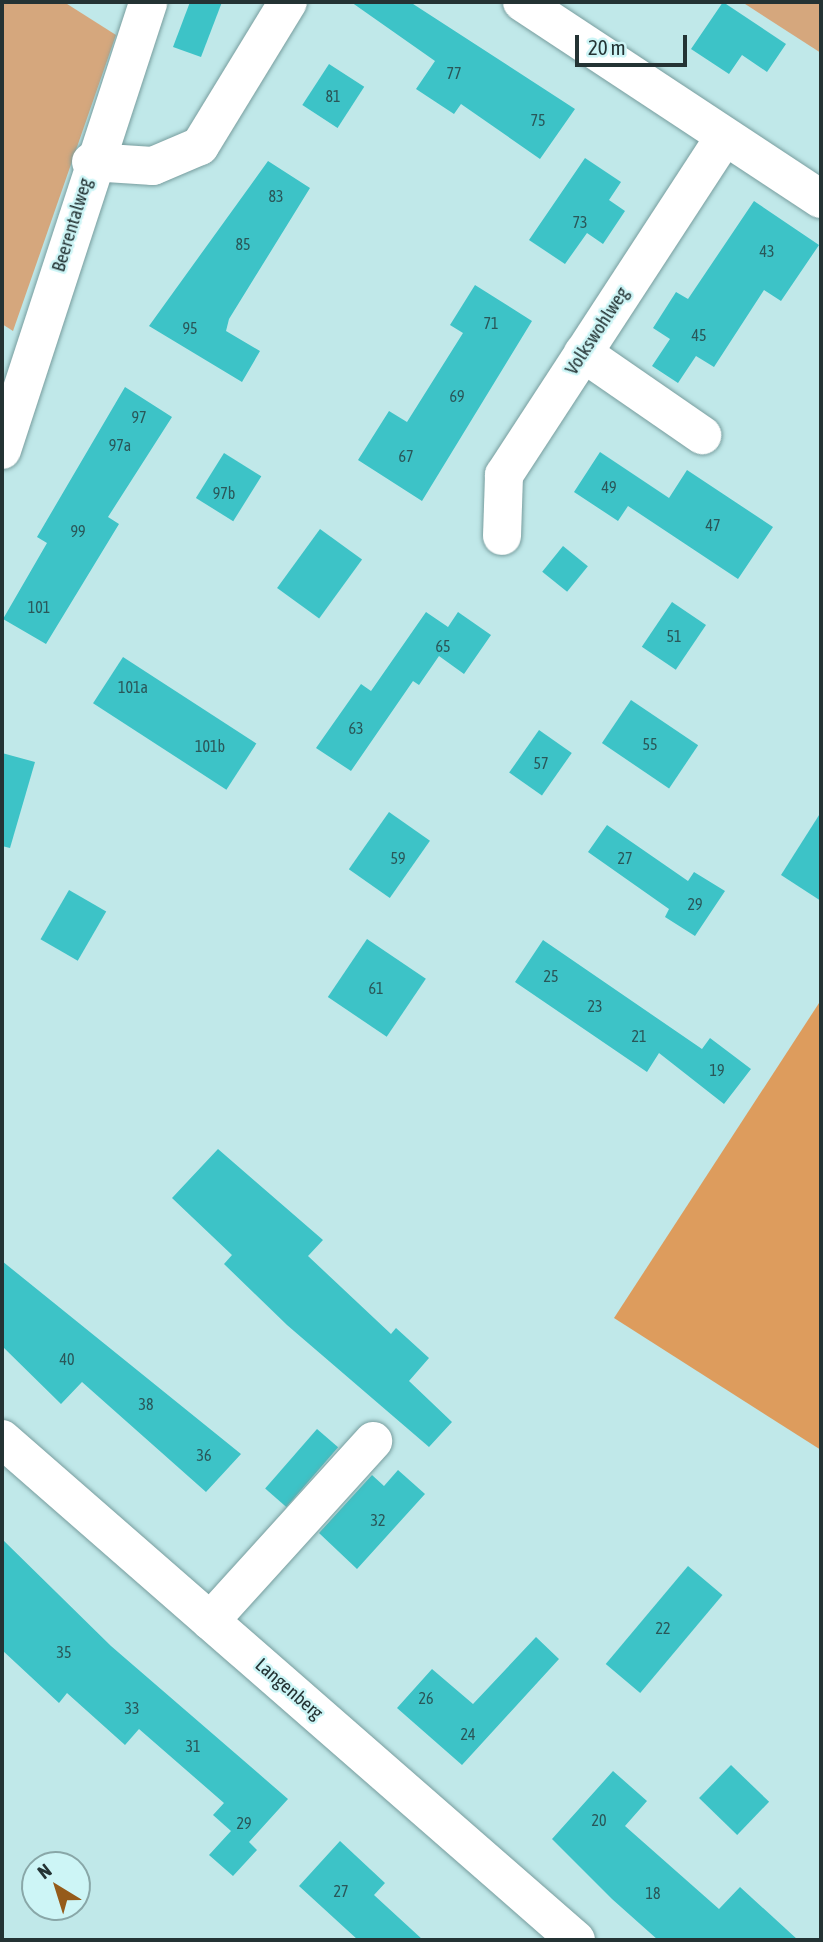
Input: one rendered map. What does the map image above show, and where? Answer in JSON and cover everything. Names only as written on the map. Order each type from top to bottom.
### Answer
[{"type":"street","name":"Beerentalweg","points":[[2,450],[91,162],[148,2]]},
{"type":"street","points":[[91,162],[153,166],[200,146],[288,2]]},
{"type":"street","points":[[522,2],[821,199]]},
{"type":"street","name":"Volkswohlweg","points":[[502,536],[504,475],[724,136]]},
{"type":"street","points":[[583,354],[702,435]]},
{"type":"street","name":"Langenberg","points":[[2,1439],[576,1940]]},
{"type":"street","points":[[211,1620],[373,1441]]},
{"type":"shaded area","points":[[2,2],[64,2],[116,35],[13,331],[2,324]]},
{"type":"shaded area","points":[[742,2],[821,2],[821,53]]},
{"type":"shaded area","points":[[821,1000],[821,1450],[614,1318]]},
{"type":"building","points":[[190,2],[222,2],[201,57],[173,47]]},
{"type":"building","points":[[351,2],[410,2],[575,109],[540,159],[461,104],[454,114],[416,89],[435,61]]},
{"type":"building","points":[[723,2],[786,44],[767,72],[742,55],[729,74],[691,49]]},
{"type":"building","points":[[329,64],[364,87],[338,128],[302,105]]},
{"type":"building","points":[[585,158],[621,182],[609,200],[625,211],[603,244],[587,233],[565,264],[529,240]]},
{"type":"building","points":[[268,161],[310,188],[229,319],[226,331],[260,351],[242,382],[149,326]]},
{"type":"building","points":[[754,201],[819,245],[781,301],[764,290],[714,367],[696,356],[678,383],[652,366],[670,339],[653,328],[676,292],[688,299]]},
{"type":"building","points":[[475,285],[532,321],[422,501],[358,460],[389,411],[407,422],[463,333],[450,325]]},
{"type":"building","points":[[125,387],[172,417],[108,517],[119,524],[46,644],[3,619],[47,543],[37,537]]},
{"type":"building","points":[[600,452],[669,498],[687,470],[773,527],[738,579],[628,506],[618,521],[574,492]]},
{"type":"building","points":[[224,453],[261,476],[233,521],[196,498]]},
{"type":"building","points":[[320,529],[362,560],[319,619],[277,588]]},
{"type":"building","points":[[563,546],[588,566],[567,592],[542,572]]},
{"type":"building","points":[[672,602],[706,625],[676,670],[642,647]]},
{"type":"building","points":[[426,612],[448,627],[458,612],[491,635],[464,674],[439,656],[419,685],[413,681],[351,771],[316,748],[361,684],[371,691]]},
{"type":"building","points":[[123,657],[256,744],[226,790],[93,703]]},
{"type":"building","points":[[631,700],[698,745],[669,788],[602,743]]},
{"type":"building","points":[[539,730],[572,753],[542,796],[509,773]]},
{"type":"building","points":[[2,753],[35,762],[10,848],[2,846]]},
{"type":"building","points":[[389,812],[430,841],[390,898],[349,869]]},
{"type":"building","points":[[821,812],[821,901],[781,875]]},
{"type":"building","points":[[607,825],[688,881],[694,872],[725,891],[695,936],[665,917],[669,909],[588,852]]},
{"type":"building","points":[[69,890],[106,912],[78,961],[40,939]]},
{"type":"building","points":[[367,939],[426,979],[387,1037],[328,997]]},
{"type":"building","points":[[543,940],[702,1049],[710,1038],[751,1069],[724,1104],[659,1053],[647,1072],[515,982]]},
{"type":"building","points":[[218,1149],[323,1240],[308,1256],[391,1334],[396,1328],[429,1358],[409,1381],[452,1422],[429,1447],[287,1325],[224,1264],[232,1255],[172,1198]]},
{"type":"building","points":[[2,1261],[241,1454],[206,1492],[82,1382],[61,1404],[2,1346]]},
{"type":"building","points":[[317,1429],[338,1447],[286,1507],[265,1489]]},
{"type":"building","points":[[398,1470],[425,1494],[357,1569],[319,1533],[372,1475],[384,1486]]},
{"type":"building","points":[[2,1539],[111,1646],[288,1799],[249,1842],[257,1850],[233,1876],[209,1855],[231,1831],[213,1815],[224,1803],[139,1729],[125,1745],[67,1693],[59,1703],[2,1650]]},
{"type":"building","points":[[688,1566],[722,1595],[640,1693],[606,1664]]},
{"type":"building","points":[[536,1637],[559,1659],[462,1765],[397,1708],[432,1669],[473,1704]]},
{"type":"building","points":[[731,1765],[769,1802],[737,1835],[699,1798]]},
{"type":"building","points":[[613,1771],[647,1801],[625,1826],[719,1909],[740,1887],[798,1940],[658,1940],[612,1899],[552,1839]]},
{"type":"building","points":[[340,1841],[385,1883],[374,1895],[423,1940],[358,1940],[299,1886]]}]
